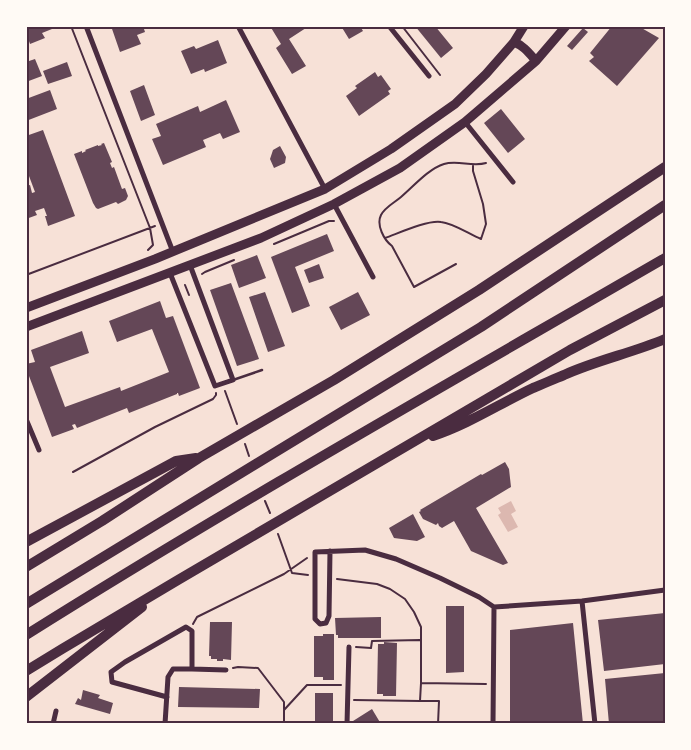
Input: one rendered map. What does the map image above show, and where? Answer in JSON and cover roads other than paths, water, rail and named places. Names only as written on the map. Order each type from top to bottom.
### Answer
[{"type":"highway","points":[[26,567],[102,521],[199,458],[334,380],[479,290],[665,167]]},
{"type":"highway","points":[[26,604],[481,326],[665,205]]},
{"type":"highway","points":[[26,634],[270,486],[665,258]]},
{"type":"highway","points":[[26,672],[178,580],[570,350],[665,300]]},
{"type":"highway","points":[[413,442],[454,429],[533,388],[588,365],[665,341]]},
{"type":"highway","points":[[26,542],[176,461],[199,458]]},
{"type":"highway","points":[[26,697],[178,580]]},
{"type":"main road","points":[[26,308],[172,252],[325,189],[390,149],[455,104],[486,74],[514,42],[524,26]]},
{"type":"main road","points":[[26,327],[190,266],[269,234],[334,204],[400,168],[465,122],[536,61],[566,26]]},
{"type":"main road","points":[[514,42],[520,44],[536,61]]},
{"type":"street","points":[[86,26],[172,252]]},
{"type":"street","points":[[238,26],[325,189]]},
{"type":"street","points":[[389,26],[429,76]]},
{"type":"street","points":[[465,122],[513,182]]},
{"type":"street","points":[[334,204],[373,276]]},
{"type":"street","points":[[170,273],[215,386],[233,380],[190,266]]},
{"type":"street","points":[[26,419],[39,450]]},
{"type":"street","points":[[330,551],[329,616],[326,623],[320,624],[315,618],[315,552],[330,551],[365,550],[396,559],[479,597],[494,607],[582,601],[665,590]]},
{"type":"street","points":[[582,601],[595,724]]},
{"type":"street","points":[[493,724],[494,607]]},
{"type":"street","points":[[167,698],[112,682],[111,672],[186,627],[192,631],[192,669]]},
{"type":"street","points":[[347,724],[349,647]]},
{"type":"street","points":[[166,724],[168,677],[173,669],[226,670]]},
{"type":"street","points":[[53,724],[56,711]]},
{"type":"lane","points":[[233,380],[262,370]]}]
